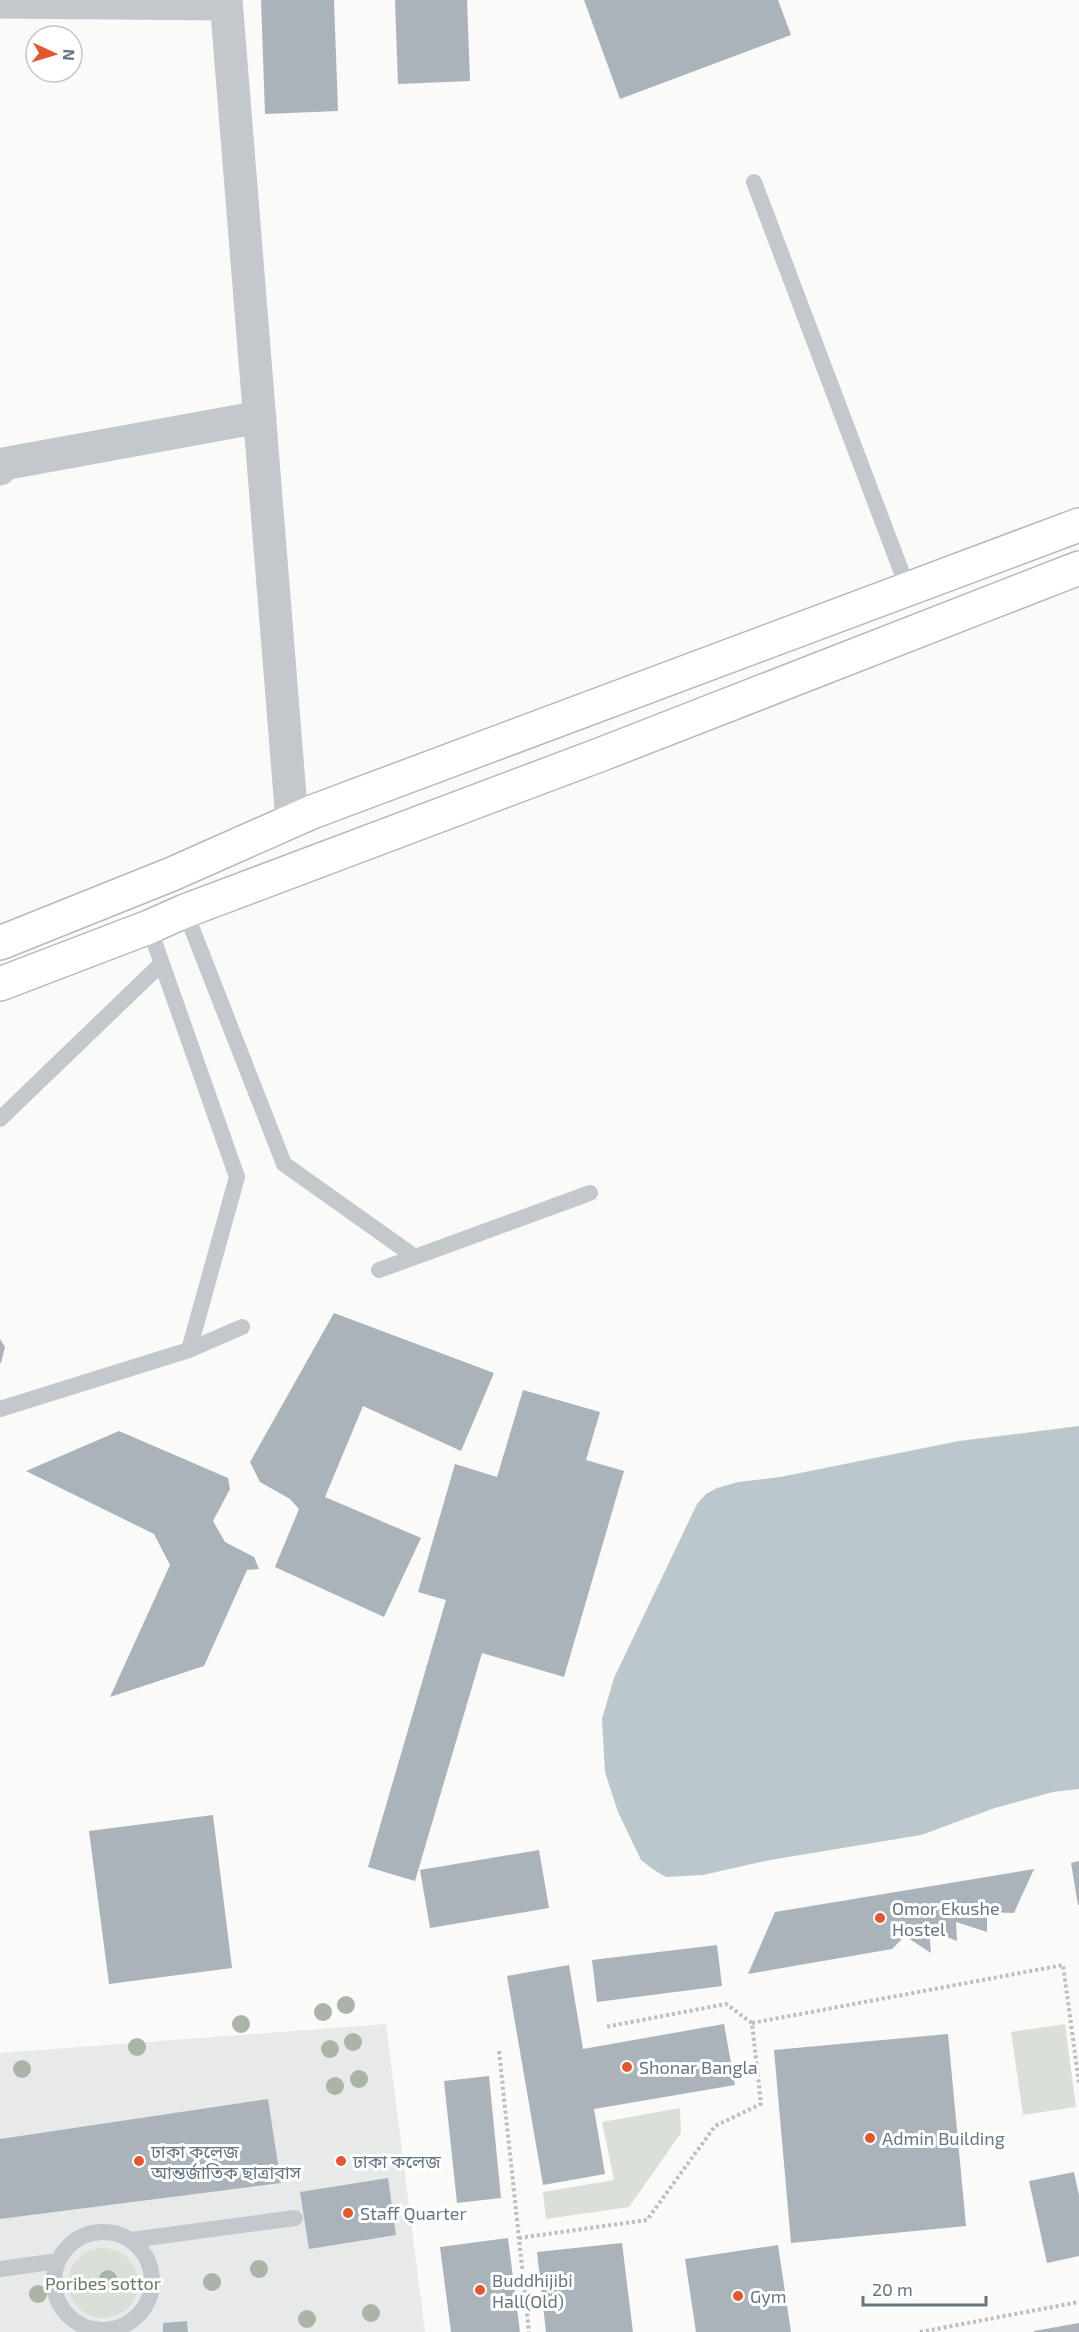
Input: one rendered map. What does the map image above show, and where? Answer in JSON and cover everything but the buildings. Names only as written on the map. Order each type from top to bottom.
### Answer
[{"type":"street","points":[[0,2],[226,2],[292,820]]},
{"type":"street","points":[[0,469],[3,464],[260,417]]},
{"type":"street","points":[[0,943],[172,874],[292,820],[1079,525]]},
{"type":"street","points":[[0,984],[185,911],[602,754],[1079,568]]},
{"type":"street","points":[[172,874],[185,911]]},
{"type":"street","points":[[135,889],[149,927]]},
{"type":"lane","points":[[754,182],[908,589]]},
{"type":"lane","points":[[185,911],[285,1164],[415,1257]]},
{"type":"lane","points":[[149,927],[237,1177],[189,1350]]},
{"type":"lane","points":[[0,1119],[161,964]]},
{"type":"lane","points":[[379,1270],[590,1193]]},
{"type":"lane","points":[[0,1409],[189,1350],[242,1328]]},
{"type":"lane","points":[[132,2240],[295,2218]]},
{"type":"lane","points":[[99,2232],[116,2234],[132,2240],[144,2253],[151,2269],[152,2287],[147,2303],[122,2329],[103,2331],[84,2327],[68,2315],[57,2299],[54,2279],[58,2261],[68,2246],[82,2236],[99,2232]]},
{"type":"lane","points":[[0,2269],[58,2261]]},
{"type":"path","points":[[605,2027],[726,2004],[752,2023],[1063,1965],[1079,2083]]},
{"type":"path","points":[[519,2238],[647,2220],[715,2126],[761,2104],[752,2023]]},
{"type":"path","points":[[499,2051],[529,2332]]},
{"type":"path","points":[[920,2332],[1079,2302]]},
{"type":"shaded area","points":[[1079,1426],[1079,1789],[1053,1792],[995,1808],[921,1835],[770,1860],[703,1875],[666,1877],[641,1860],[618,1812],[605,1772],[602,1719],[614,1678],[697,1504],[706,1494],[738,1482],[780,1477],[959,1441]]},
{"type":"shaded area","name":"ঢাকা কলেজ","points":[[386,2024],[425,2332],[188,2332],[187,2321],[163,2323],[163,2332],[0,2332],[0,2219],[281,2183],[268,2099],[0,2139],[0,2053]]},
{"type":"green space","points":[[1065,2024],[1076,2107],[1023,2115],[1011,2032]]},
{"type":"green space","points":[[680,2108],[681,2133],[629,2207],[546,2219],[543,2192],[614,2180],[602,2122]]},
{"type":"green space","name":"Poribes sottor","points":[[103,2248],[116,2251],[128,2258],[135,2270],[138,2283],[135,2296],[128,2308],[116,2315],[103,2318],[90,2315],[78,2308],[71,2296],[68,2283],[71,2270],[78,2258],[90,2251]]},
{"type":"place","name":"Omor Ekushe Hostel","points":[[880,1918]]},
{"type":"place","name":"Shonar Bangla","points":[[627,2067]]},
{"type":"place","name":"Admin Building","points":[[870,2138]]},
{"type":"place","name":"ঢাকা কলেজ আন্তর্জাতিক ছাত্রাবাস","points":[[139,2161]]},
{"type":"place","name":"ঢাকা কলেজ","points":[[341,2161]]},
{"type":"place","name":"Staff Quarter","points":[[348,2213]]},
{"type":"place","name":"Buddhijibi Hall(Old)","points":[[480,2290]]},
{"type":"place","name":"Gym","points":[[738,2296]]}]
